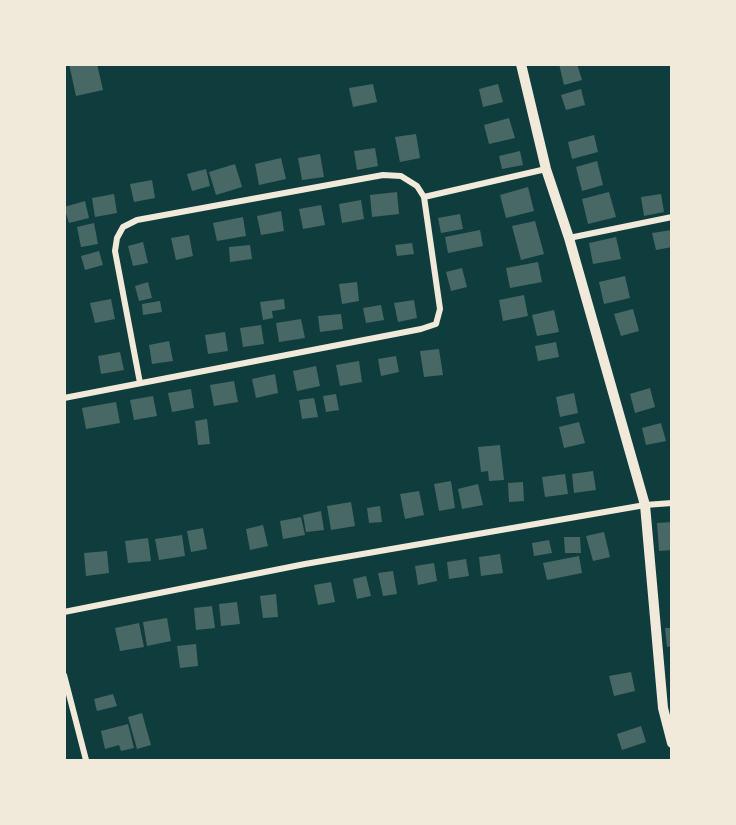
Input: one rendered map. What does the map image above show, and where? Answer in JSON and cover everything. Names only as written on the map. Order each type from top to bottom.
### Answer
[{"type":"street","points":[[521,64],[546,170],[569,238],[645,505],[663,708],[672,743]]},
{"type":"street","points":[[424,197],[546,170]]},
{"type":"street","points":[[64,398],[421,329],[436,324],[440,309],[424,197],[417,186],[400,176],[383,175],[137,220],[123,227],[117,238],[115,250],[140,383]]},
{"type":"street","points":[[569,238],[672,217]]},
{"type":"street","points":[[64,612],[305,564],[645,505],[672,503]]},
{"type":"street","points":[[64,675],[86,760]]},
{"type":"building","points":[[69,64],[97,64],[103,90],[76,96]]},
{"type":"building","points":[[559,64],[577,64],[582,80],[564,85]]},
{"type":"building","points":[[373,84],[377,102],[353,107],[349,88]]},
{"type":"building","points":[[498,84],[503,102],[483,107],[479,89]]},
{"type":"building","points":[[581,89],[585,105],[566,110],[561,95]]},
{"type":"building","points":[[509,118],[515,138],[489,144],[484,125]]},
{"type":"building","points":[[416,134],[420,158],[400,162],[395,137]]},
{"type":"building","points":[[594,135],[598,152],[572,159],[568,142]]},
{"type":"building","points":[[375,148],[378,166],[357,170],[354,151]]},
{"type":"building","points":[[520,151],[523,165],[502,169],[499,156]]},
{"type":"building","points":[[320,154],[324,177],[302,180],[298,158]]},
{"type":"building","points":[[281,158],[286,179],[259,185],[255,164]]},
{"type":"building","points":[[597,161],[603,185],[582,191],[576,167]]},
{"type":"building","points":[[235,164],[242,187],[216,195],[209,172]]},
{"type":"building","points":[[206,169],[210,186],[192,191],[187,174]]},
{"type":"building","points":[[152,180],[155,198],[134,202],[130,184]]},
{"type":"building","points":[[528,187],[534,211],[506,218],[500,195]]},
{"type":"building","points":[[397,192],[399,214],[372,217],[370,195]]},
{"type":"building","points":[[609,192],[616,217],[588,224],[582,199]]},
{"type":"building","points":[[114,194],[117,213],[95,217],[92,198]]},
{"type":"building","points":[[661,194],[664,212],[644,216],[641,197]]},
{"type":"building","points":[[361,200],[364,219],[342,223],[339,204]]},
{"type":"building","points":[[85,201],[89,218],[69,223],[64,207]]},
{"type":"building","points":[[321,205],[325,225],[303,229],[299,209]]},
{"type":"building","points":[[281,211],[284,231],[261,235],[257,216]]},
{"type":"building","points":[[460,214],[463,229],[441,233],[438,218]]},
{"type":"building","points":[[243,217],[246,236],[217,241],[213,223]]},
{"type":"building","points":[[535,221],[544,254],[521,260],[512,226]]},
{"type":"building","points":[[94,223],[98,244],[81,247],[77,227]]},
{"type":"building","points":[[480,230],[483,246],[448,253],[445,237]]},
{"type":"building","points":[[672,230],[672,247],[656,250],[652,233]]},
{"type":"building","points":[[189,235],[193,256],[176,260],[171,238]]},
{"type":"building","points":[[616,237],[621,259],[593,264],[589,243]]},
{"type":"building","points":[[143,242],[148,263],[133,266],[128,246]]},
{"type":"building","points":[[412,243],[414,254],[397,256],[395,245]]},
{"type":"building","points":[[250,245],[252,259],[230,262],[229,247]]},
{"type":"building","points":[[99,251],[103,265],[85,270],[81,256]]},
{"type":"building","points":[[538,262],[542,282],[510,288],[506,268]]},
{"type":"building","points":[[462,268],[467,287],[451,291],[446,272]]},
{"type":"building","points":[[625,276],[630,298],[604,304],[599,282]]},
{"type":"building","points":[[148,282],[152,298],[139,301],[135,286]]},
{"type":"building","points":[[357,282],[359,301],[342,304],[339,284]]},
{"type":"building","points":[[524,295],[528,316],[503,321],[499,300]]},
{"type":"building","points":[[111,299],[115,319],[95,323],[90,303]]},
{"type":"building","points":[[284,299],[285,309],[272,311],[273,318],[263,320],[260,302]]},
{"type":"building","points":[[414,300],[417,318],[398,322],[394,303]]},
{"type":"building","points":[[160,301],[162,312],[143,315],[142,304]]},
{"type":"building","points":[[381,305],[384,320],[366,323],[363,308]]},
{"type":"building","points":[[633,309],[639,331],[621,336],[614,314]]},
{"type":"building","points":[[554,310],[559,332],[537,336],[532,315]]},
{"type":"building","points":[[341,314],[343,329],[320,332],[318,316]]},
{"type":"building","points":[[301,319],[305,338],[279,342],[276,323]]},
{"type":"building","points":[[261,325],[264,344],[243,347],[240,328]]},
{"type":"building","points":[[225,332],[228,351],[208,354],[205,335]]},
{"type":"building","points":[[169,341],[173,361],[152,364],[149,345]]},
{"type":"building","points":[[556,342],[559,357],[538,361],[535,346]]},
{"type":"building","points":[[439,349],[443,375],[424,377],[420,351]]},
{"type":"building","points":[[120,352],[124,370],[101,374],[98,356]]},
{"type":"building","points":[[396,356],[399,372],[381,376],[378,359]]},
{"type":"building","points":[[359,361],[362,382],[340,386],[336,365]]},
{"type":"building","points":[[316,366],[320,386],[297,391],[293,371]]},
{"type":"building","points":[[275,374],[278,393],[256,398],[252,379]]},
{"type":"building","points":[[234,381],[238,402],[214,406],[210,385]]},
{"type":"building","points":[[650,388],[655,407],[635,413],[630,394]]},
{"type":"building","points":[[191,389],[194,408],[172,412],[168,393]]},
{"type":"building","points":[[574,393],[578,413],[560,417],[556,397]]},
{"type":"building","points":[[336,394],[339,410],[326,412],[323,396]]},
{"type":"building","points":[[153,396],[157,416],[134,420],[130,400]]},
{"type":"building","points":[[314,398],[318,417],[302,419],[299,400]]},
{"type":"building","points":[[116,402],[120,423],[86,429],[82,408]]},
{"type":"building","points":[[207,419],[210,444],[198,445],[195,421]]},
{"type":"building","points":[[579,422],[585,443],[564,448],[559,427]]},
{"type":"building","points":[[661,423],[666,441],[646,445],[642,428]]},
{"type":"building","points":[[500,445],[504,480],[489,481],[488,471],[481,472],[478,447]]},
{"type":"building","points":[[593,471],[596,490],[574,493],[572,474]]},
{"type":"building","points":[[565,474],[568,494],[545,497],[542,477]]},
{"type":"building","points":[[451,481],[455,508],[439,511],[434,484]]},
{"type":"building","points":[[523,482],[524,501],[509,502],[508,483]]},
{"type":"building","points":[[478,484],[483,505],[462,509],[458,489]]},
{"type":"building","points":[[419,491],[424,515],[405,519],[400,494]]},
{"type":"building","points":[[351,502],[355,526],[331,530],[327,506]]},
{"type":"building","points":[[380,506],[382,522],[369,523],[367,508]]},
{"type":"building","points":[[321,511],[324,530],[306,532],[303,515]]},
{"type":"building","points":[[301,517],[305,535],[283,539],[280,521]]},
{"type":"building","points":[[672,522],[672,550],[659,551],[657,523]]},
{"type":"building","points":[[263,525],[268,546],[250,550],[246,529]]},
{"type":"building","points":[[203,528],[207,549],[191,552],[187,531]]},
{"type":"building","points":[[604,532],[610,557],[593,561],[586,536]]},
{"type":"building","points":[[182,535],[185,556],[159,560],[155,539]]},
{"type":"building","points":[[564,537],[580,537],[581,553],[565,553]]},
{"type":"building","points":[[148,538],[151,561],[128,563],[125,541]]},
{"type":"building","points":[[549,540],[552,553],[534,556],[532,543]]},
{"type":"building","points":[[107,551],[109,573],[86,576],[84,553]]},
{"type":"building","points":[[500,554],[503,573],[481,576],[479,557]]},
{"type":"building","points":[[579,556],[582,573],[547,580],[543,563]]},
{"type":"building","points":[[466,559],[469,576],[449,579],[447,562]]},
{"type":"building","points":[[434,563],[437,581],[418,585],[415,566]]},
{"type":"building","points":[[393,571],[397,594],[383,596],[378,573]]},
{"type":"building","points":[[366,576],[371,596],[357,599],[353,579]]},
{"type":"building","points":[[331,582],[335,602],[318,605],[314,585]]},
{"type":"building","points":[[276,594],[278,617],[263,618],[260,596]]},
{"type":"building","points":[[237,602],[240,624],[221,626],[219,604]]},
{"type":"building","points":[[212,606],[215,628],[196,630],[194,608]]},
{"type":"building","points":[[167,618],[171,641],[147,646],[143,622]]},
{"type":"building","points":[[139,623],[144,647],[120,651],[115,628]]},
{"type":"building","points":[[665,628],[672,628],[672,646],[667,647]]},
{"type":"building","points":[[196,644],[198,666],[180,668],[177,646]]},
{"type":"building","points":[[631,672],[635,691],[614,696],[609,676]]},
{"type":"building","points":[[113,694],[117,706],[97,711],[94,699]]},
{"type":"building","points":[[142,713],[151,745],[137,749],[128,717]]},
{"type":"building","points":[[128,724],[134,748],[121,751],[119,745],[105,749],[101,731]]},
{"type":"building","points":[[641,726],[646,742],[622,750],[617,734]]}]
